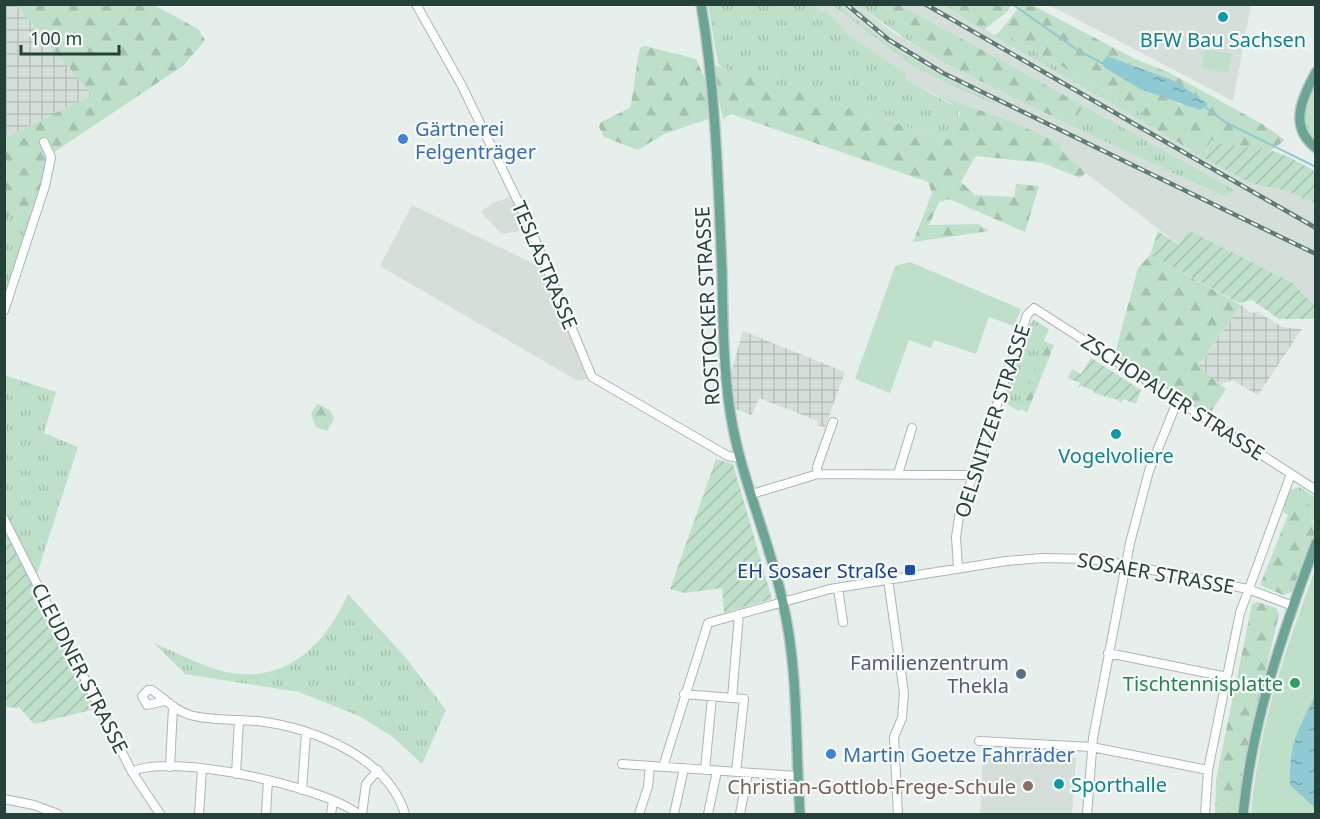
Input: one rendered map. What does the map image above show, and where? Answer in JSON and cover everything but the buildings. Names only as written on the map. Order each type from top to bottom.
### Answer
[{"type":"main road","name":"ROSTOCKER STRASSE","points":[[702,4],[711,64],[717,135],[726,373],[740,458],[783,601],[795,677],[800,814]]},
{"type":"main road","points":[[1316,72],[1301,100],[1298,117],[1301,131],[1316,148]]},
{"type":"main road","points":[[1243,814],[1255,733],[1293,606],[1316,543]]},
{"type":"street","name":"TESLASTRASSE","points":[[416,4],[462,86],[526,218],[592,377],[728,456],[740,458]]},
{"type":"street","points":[[4,311],[45,186],[51,157],[44,142]]},
{"type":"street","name":"ZSCHOPAUER STRASSE","points":[[1030,310],[1039,309],[1177,402],[1316,490]]},
{"type":"street","name":"OELSNITZER STRASSE","points":[[958,568],[957,529],[972,475],[1030,310]]},
{"type":"street","points":[[1087,814],[1092,747],[1108,653],[1127,565],[1149,471],[1177,402]]},
{"type":"street","points":[[818,474],[817,467],[833,422]]},
{"type":"street","points":[[898,474],[912,428]]},
{"type":"street","points":[[752,494],[818,474],[972,475]]},
{"type":"street","points":[[1205,814],[1208,770],[1239,620],[1248,589],[1291,474]]},
{"type":"street","name":"CLEUDNER STRASSE","points":[[4,519],[132,772],[160,814]]},
{"type":"street","name":"SOSAER STRASSE","points":[[684,694],[708,623],[838,588],[1006,561],[1043,558],[1090,559],[1248,589],[1293,606]]},
{"type":"street","points":[[888,579],[904,693],[902,718],[894,737],[898,814]]},
{"type":"street","points":[[838,588],[843,622]]},
{"type":"street","points":[[732,698],[739,614]]},
{"type":"street","points":[[1108,653],[1227,677]]},
{"type":"street","points":[[663,767],[684,694],[744,699],[736,772]]},
{"type":"street","points":[[705,770],[712,697]]},
{"type":"street","points":[[164,701],[191,716],[261,722],[306,733],[346,749],[378,770],[394,788],[405,814]]},
{"type":"street","points":[[170,767],[174,707]]},
{"type":"street","points":[[236,774],[239,720]]},
{"type":"street","points":[[302,790],[306,733]]},
{"type":"street","points":[[979,741],[1092,747],[1208,770]]},
{"type":"street","points":[[622,764],[797,776]]},
{"type":"street","points":[[639,814],[649,784],[650,766]]},
{"type":"street","points":[[132,772],[146,767],[170,767],[236,774],[302,790],[360,814],[366,784],[378,770]]},
{"type":"street","points":[[674,814],[684,768]]},
{"type":"street","points":[[199,814],[202,769]]},
{"type":"street","points":[[708,814],[717,771]]},
{"type":"street","points":[[740,814],[748,773]]},
{"type":"street","points":[[266,814],[268,780]]},
{"type":"street","points":[[4,799],[58,814]]},
{"type":"street","points":[[331,814],[333,801]]},
{"type":"shaded area","points":[[5,5],[16,5],[92,95],[5,138]]},
{"type":"shaded area","points":[[808,5],[858,5],[894,33],[950,66],[1224,197],[1233,190],[900,5],[943,5],[1250,183],[1287,191],[1315,203],[1315,306],[1293,283],[1188,230],[1179,245],[1086,173],[1060,148],[1008,120],[934,94],[905,80]]},
{"type":"shaded area","points":[[1049,5],[1251,5],[1233,101],[1121,42]]},
{"type":"shaded area","points":[[510,197],[526,230],[502,234],[481,212],[492,203]]},
{"type":"shaded area","points":[[412,205],[532,263],[540,260],[587,379],[578,381],[380,266]]},
{"type":"shaded area","points":[[1241,305],[1251,313],[1258,312],[1282,327],[1302,329],[1258,395],[1233,380],[1221,384],[1198,367]]},
{"type":"shaded area","points":[[743,331],[845,372],[825,427],[817,425],[818,421],[759,398],[752,415],[735,409],[731,373]]},
{"type":"shaded area","name":"Christian-Gottlob-Frege-Schule","points":[[983,753],[1076,758],[1072,814],[980,814]]},
{"type":"green space","points":[[16,5],[154,5],[198,29],[205,40],[184,65],[47,157],[35,208],[13,212],[5,220],[5,138],[92,95]]},
{"type":"green space","points":[[708,5],[813,5],[822,13],[826,11],[847,34],[905,73],[906,80],[958,108],[958,122],[948,140],[726,69],[718,64]]},
{"type":"green space","points":[[833,5],[840,5],[878,36],[919,63],[1006,108],[949,85],[907,62]]},
{"type":"green space","points":[[858,5],[880,5],[915,30],[910,42]]},
{"type":"green space","points":[[880,5],[900,5],[1084,106],[1070,125],[950,66],[910,42],[915,30]]},
{"type":"green space","points":[[943,5],[1011,5],[1008,11],[984,30]]},
{"type":"green space","points":[[1021,5],[1036,7],[1135,59],[1168,72],[1262,124],[1285,140],[1270,151],[1225,146],[1211,140],[1204,158],[1144,122],[1142,112],[1000,31]],"holes":[[[1124,62],[1175,81],[1182,105],[1105,68]]]},
{"type":"green space","points":[[1000,31],[1142,112],[1144,122],[994,36]]},
{"type":"green space","points":[[645,46],[696,59],[710,89],[711,118],[664,134],[638,150],[604,137],[599,127],[601,122],[630,108],[640,48]]},
{"type":"green space","points":[[1205,50],[1231,54],[1228,73],[1202,68]]},
{"type":"green space","points":[[711,64],[948,140],[960,113],[951,103],[934,94],[1008,120],[1061,144],[1060,148],[1086,173],[1080,178],[1043,163],[976,156],[961,182],[975,195],[1014,197],[1016,184],[1039,186],[1025,232],[949,199],[939,202],[929,225],[978,224],[989,231],[913,242],[932,193],[928,182],[731,114],[723,119]]},
{"type":"green space","points":[[1315,81],[1315,144],[1305,128],[1304,114]]},
{"type":"green space","points":[[1084,106],[1234,190],[1225,197],[1070,125]]},
{"type":"green space","points":[[1211,140],[1226,145],[1264,149],[1278,153],[1315,171],[1315,203],[1287,191],[1250,183],[1204,158]]},
{"type":"green space","points":[[35,208],[5,302],[5,220],[13,212]]},
{"type":"green space","points":[[1188,230],[1293,283],[1315,306],[1315,319],[1279,319],[1252,300],[1239,303],[1150,255],[1158,231],[1179,245]]},
{"type":"green space","points":[[1150,255],[1241,305],[1198,366],[1226,389],[1209,415],[1115,353],[1138,268]]},
{"type":"green space","points":[[910,262],[1021,309],[1014,326],[989,317],[976,354],[934,340],[931,348],[909,340],[890,393],[855,379],[895,266]]},
{"type":"green space","points":[[1034,320],[1049,329],[1026,399],[1022,409],[1018,411],[1004,402],[1031,322]]},
{"type":"green space","points":[[1043,341],[1054,345],[1027,413],[1022,409]]},
{"type":"green space","points":[[1091,358],[1141,390],[1136,404],[1123,399],[1121,403],[1082,386],[1078,388],[1080,383],[1068,378],[1072,369],[1081,374]]},
{"type":"green space","points":[[4,375],[56,392],[44,433],[78,447],[37,574],[5,519]]},
{"type":"green space","points":[[317,404],[330,410],[334,419],[327,431],[316,427],[311,414]]},
{"type":"green space","points":[[716,459],[733,464],[772,599],[724,613],[722,588],[685,593],[670,589]]},
{"type":"green space","points":[[1299,487],[1315,497],[1315,526],[1311,515],[1290,495],[1283,512],[1289,490]]},
{"type":"green space","points":[[1290,495],[1313,507],[1311,515],[1315,533],[1292,592],[1283,595],[1260,585],[1288,515],[1283,512]]},
{"type":"green space","points":[[4,524],[95,709],[34,724],[20,708],[5,707]]},
{"type":"green space","points":[[1315,570],[1315,814],[1251,814],[1266,720],[1293,630]]},
{"type":"green space","points":[[348,594],[405,657],[446,710],[422,764],[393,737],[359,716],[299,692],[185,674],[154,643],[218,670],[241,674],[262,673],[280,668],[298,659],[313,647],[338,614]]},
{"type":"green space","points":[[1258,602],[1276,608],[1279,614],[1243,767],[1237,814],[1215,814],[1216,780],[1252,604]]},
{"type":"water","points":[[1107,56],[1175,81],[1208,104],[1200,110],[1140,89],[1105,68],[1102,63]]},
{"type":"water","points":[[1315,696],[1315,808],[1290,785],[1290,771],[1295,738]]},
{"type":"waterway","points":[[1012,4],[1079,51],[1102,63]]},
{"type":"waterway","points":[[1205,107],[1225,122],[1316,167]]},
{"type":"railway","points":[[846,4],[889,40],[943,73],[1316,254]]},
{"type":"railway","points":[[925,4],[1316,228]]},
{"type":"place","name":"BFW Bau Sachsen","points":[[1223,17]]},
{"type":"place","name":"Gärtnerei Felgenträger","points":[[403,139]]},
{"type":"place","name":"Vogelvoliere","points":[[1116,434]]},
{"type":"place","name":"EH Sosaer Straße","points":[[910,570]]},
{"type":"place","name":"Familienzentrum Thekla","points":[[1021,674]]},
{"type":"place","name":"Tischtennisplatte","points":[[1295,683]]},
{"type":"place","name":"Martin Goetze Fahrräder","points":[[831,754]]},
{"type":"place","name":"Sporthalle","points":[[1059,784]]},
{"type":"place","name":"Christian-Gottlob-Frege-Schule","points":[[1028,786]]}]
